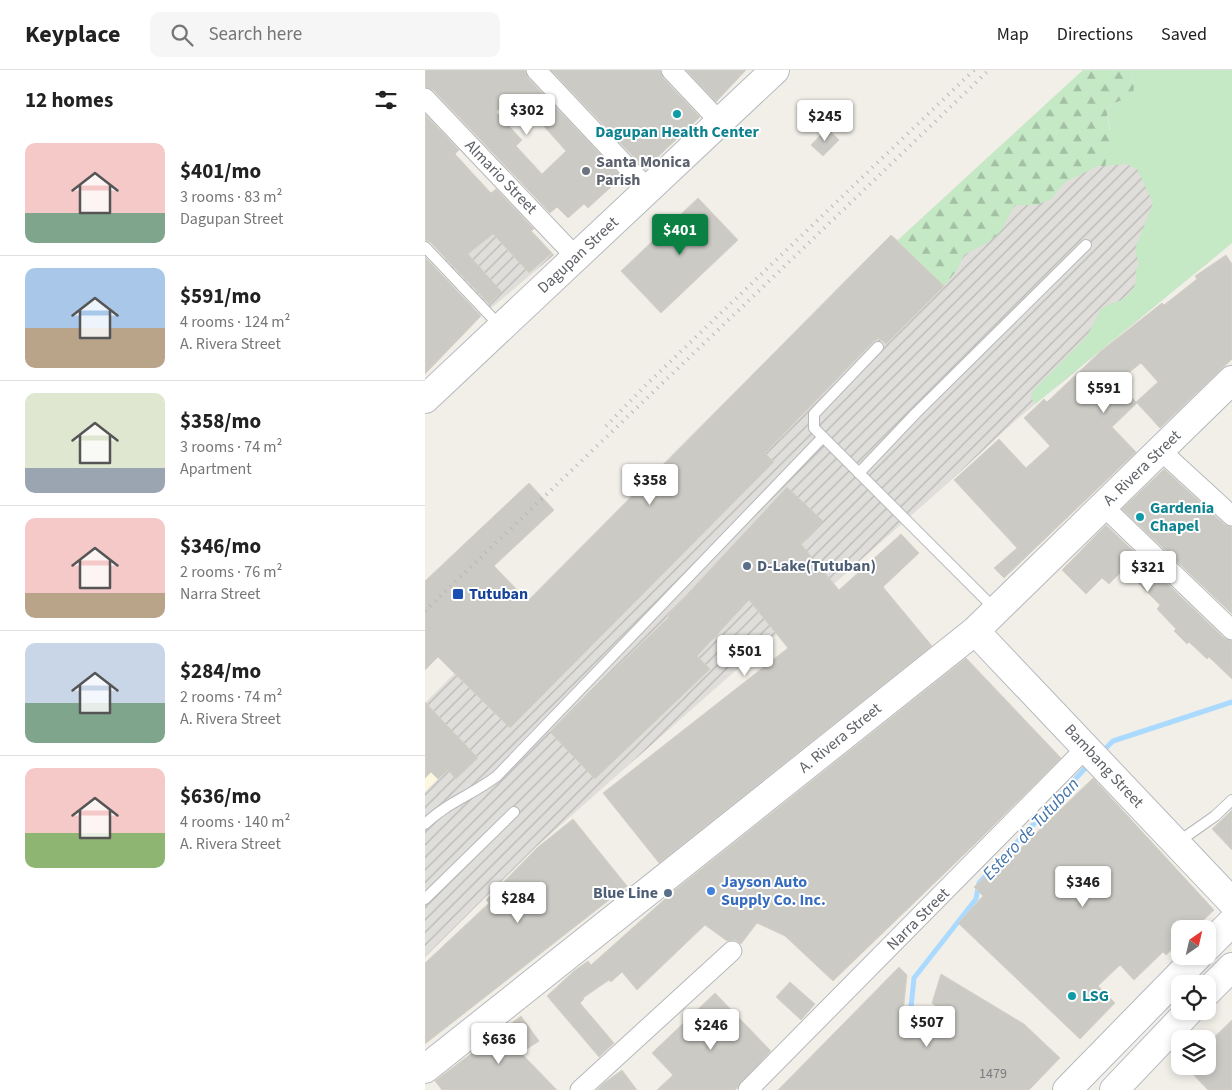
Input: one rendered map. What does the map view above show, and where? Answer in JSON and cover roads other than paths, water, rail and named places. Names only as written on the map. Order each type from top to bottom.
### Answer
[{"type":"street","points":[[535,70],[648,189]]},
{"type":"street","points":[[671,70],[720,122]]},
{"type":"street","name":"Dagupan Street","points":[[426,396],[501,328],[775,70]]},
{"type":"street","name":"Almario Street","points":[[425,98],[576,257]]},
{"type":"street","name":"A. Rivera Street","points":[[425,1069],[975,631],[1232,380]]},
{"type":"street","points":[[1161,450],[1232,516]]},
{"type":"street","points":[[1103,506],[1232,630]]},
{"type":"street","name":"Bambang Street","points":[[975,631],[1232,902]]},
{"type":"street","name":"Narra Street","points":[[748,1090],[1095,756]]},
{"type":"street","points":[[1216,938],[1232,922]]},
{"type":"street","points":[[580,1090],[732,951]]},
{"type":"street","points":[[1067,1090],[1189,965]]},
{"type":"street","points":[[1216,983],[1232,967]]},
{"type":"street","points":[[1114,1090],[1180,1020]]},
{"type":"lane","points":[[859,473],[916,413],[1086,245]]},
{"type":"lane","points":[[425,247],[501,328]]},
{"type":"lane","points":[[877,348],[814,414],[814,428],[997,610]]},
{"type":"lane","points":[[425,824],[450,803],[478,791],[497,776],[823,437]]},
{"type":"lane","points":[[1177,843],[1215,816],[1232,800]]},
{"type":"lane","points":[[425,899],[514,812]]},
{"type":"waterway","name":"Estero de Tutuban","points":[[1102,752],[1113,741],[1232,702]]},
{"type":"waterway","name":"Estero de Tutuban","points":[[912,1038],[909,1027],[914,978],[976,899],[979,883],[1090,763]]},
{"type":"railway","points":[[606,426],[649,382],[974,70]]},
{"type":"railway","points":[[425,611],[989,70]]},
{"type":"place","name":"Dagupan Health Center","points":[[677,114]]},
{"type":"place","name":"Santa Monica Parish","points":[[586,171]]},
{"type":"place","name":"Gardenia Chapel","points":[[1140,517]]},
{"type":"place","name":"D-Lake(Tutuban)","points":[[747,566]]},
{"type":"place","name":"Tutuban","points":[[458,594]]},
{"type":"place","name":"Jayson Auto Supply Co. Inc.","points":[[711,891]]},
{"type":"place","name":"Blue Line","points":[[668,893]]},
{"type":"place","name":"LSG","points":[[1072,996]]}]
